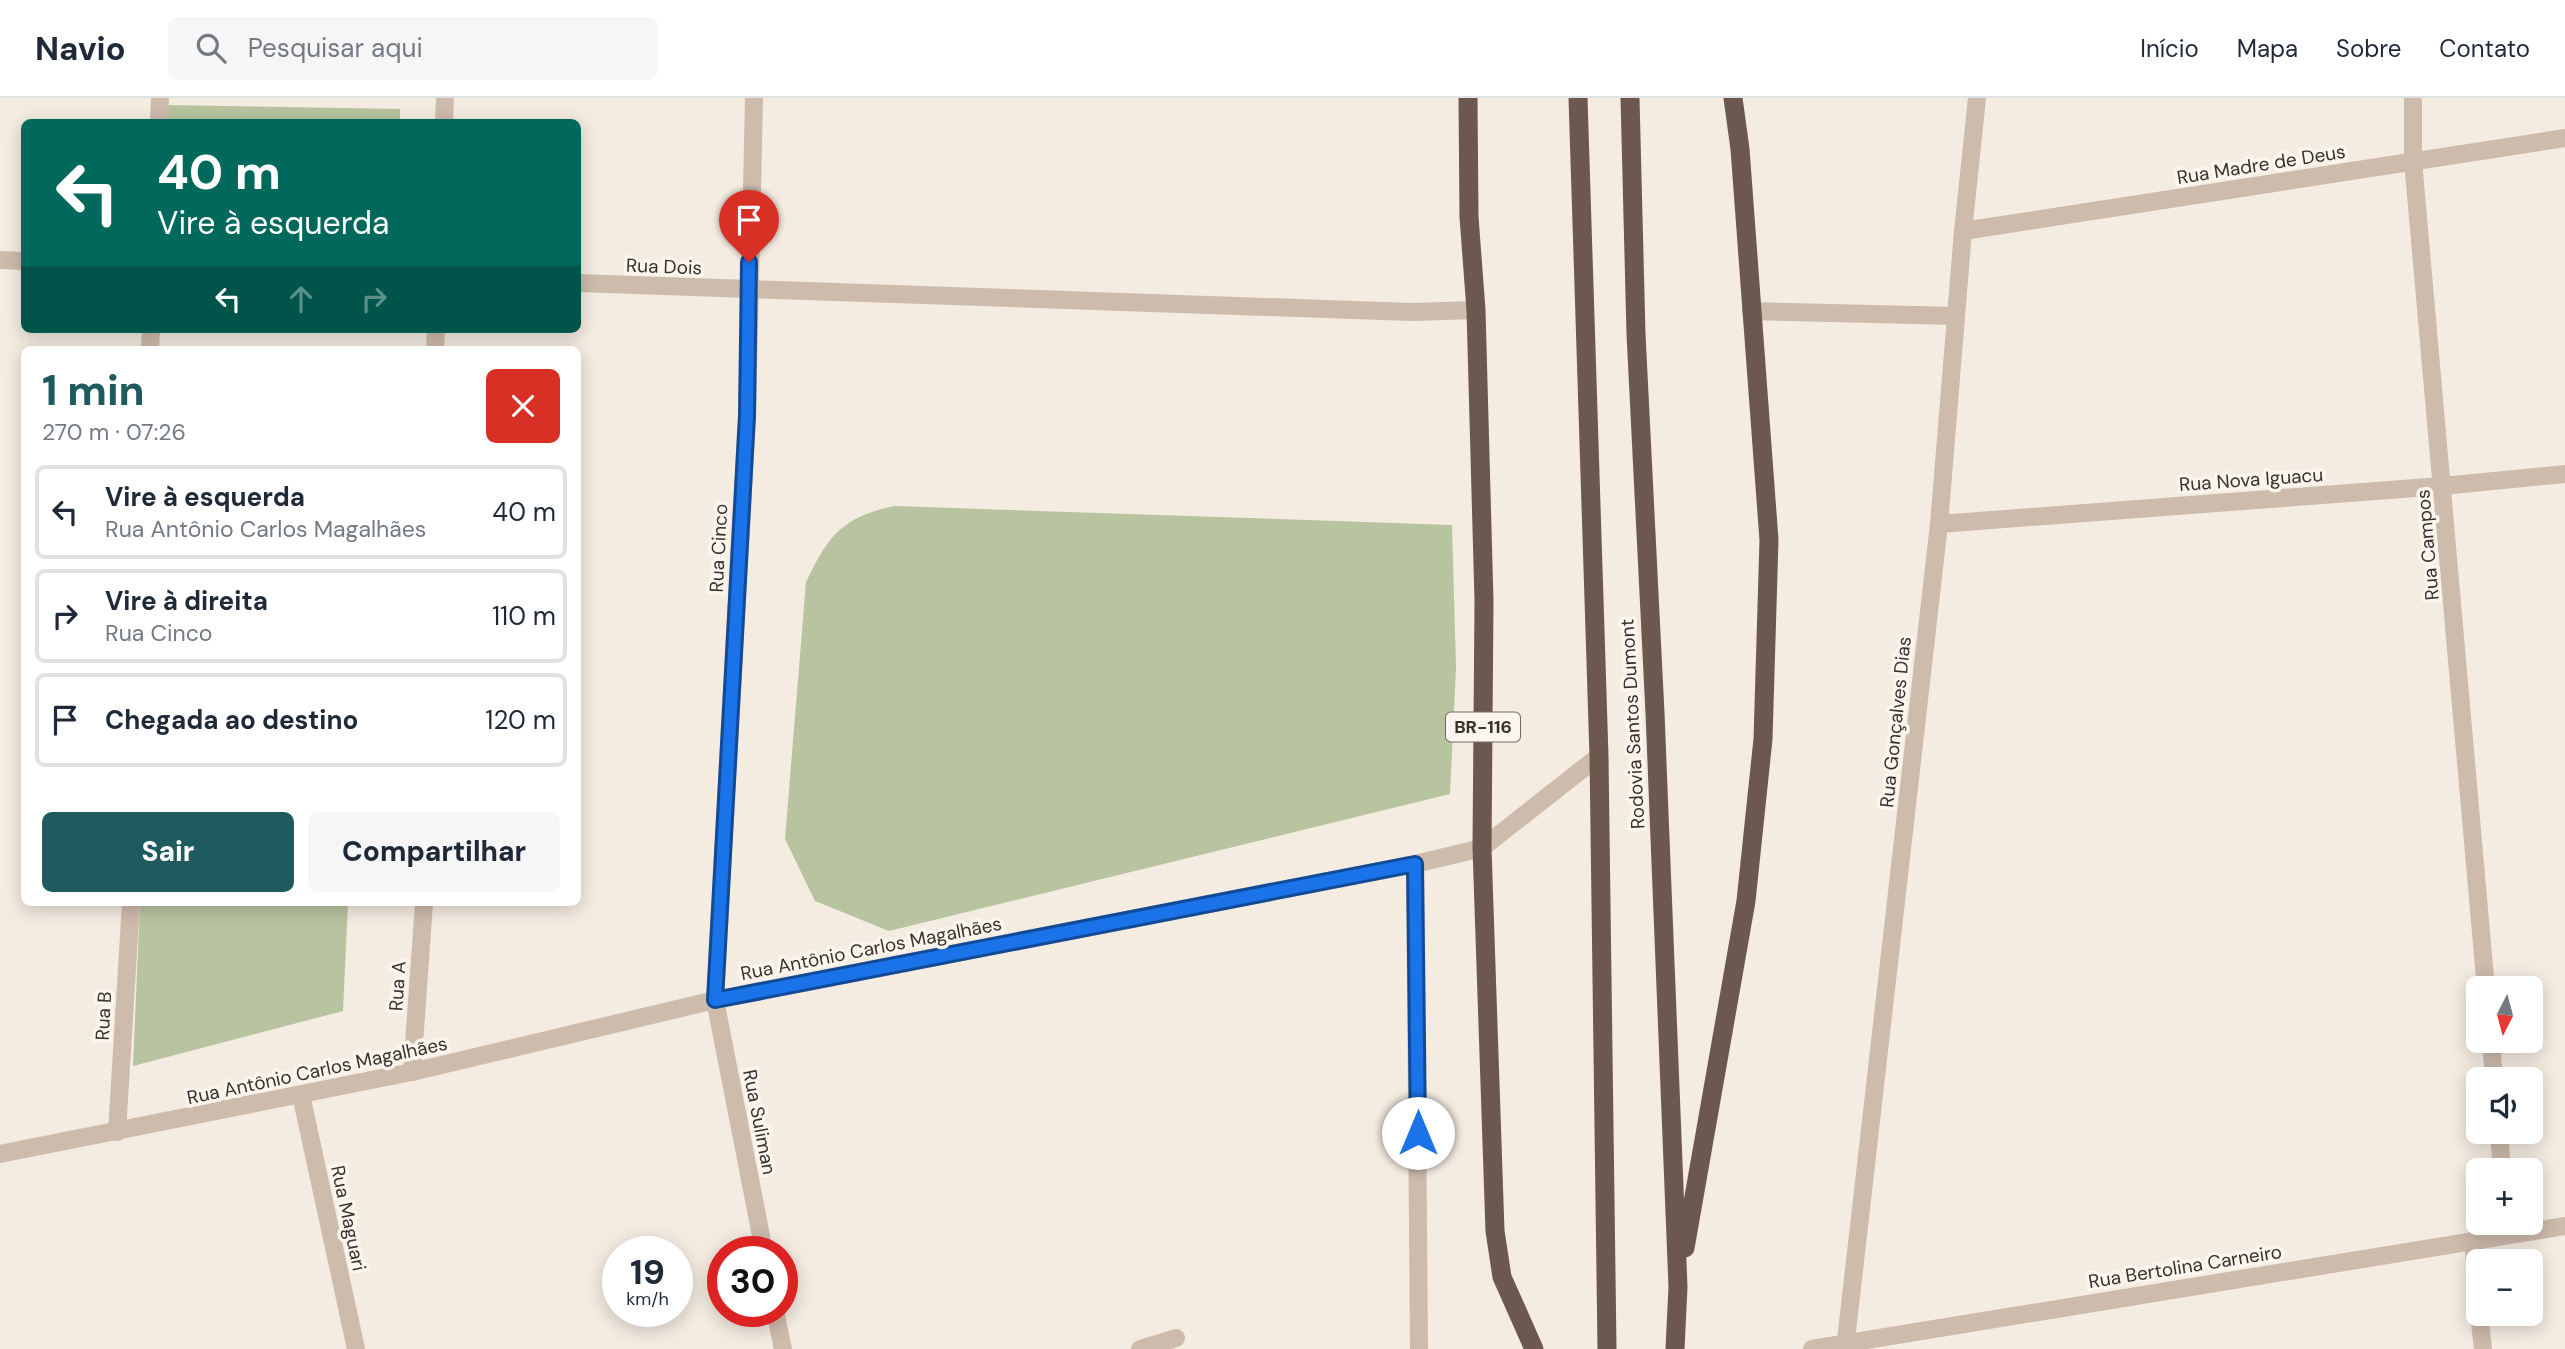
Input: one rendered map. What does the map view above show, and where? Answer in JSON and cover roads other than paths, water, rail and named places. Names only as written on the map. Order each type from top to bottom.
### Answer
[{"type":"highway","name":"BR-116","points":[[1468,98],[1469,217],[1476,310],[1484,601],[1482,848],[1495,1231],[1502,1277],[1534,1349]]},
{"type":"highway","name":"Rodovia Santos Dumont","points":[[1578,98],[1599,757],[1607,1349]]},
{"type":"highway","name":"Rodovia Santos Dumont","points":[[1630,98],[1636,334],[1656,726],[1678,1287],[1675,1349]]},
{"type":"highway","points":[[1678,1287],[1746,901],[1763,739],[1769,540],[1740,149],[1733,98]]},
{"type":"street","points":[[159,119],[160,98]]},
{"type":"street","points":[[444,119],[445,98]]},
{"type":"street","name":"Rua Cinco","points":[[715,1000],[747,416],[754,98]]},
{"type":"street","name":"Rua Gonçalves Dias","points":[[1846,1346],[1939,523],[1977,98]]},
{"type":"street","name":"Rua Campos","points":[[2413,98],[2413,161],[2485,976]]},
{"type":"street","name":"Rua Madre de Deus","points":[[1963,231],[2565,138]]},
{"type":"street","points":[[0,260],[21,261]]},
{"type":"street","name":"Rua Dois","points":[[581,283],[1412,312],[1476,310]]},
{"type":"street","points":[[1751,311],[1956,316]]},
{"type":"street","name":"Rua Nova Iguacu","points":[[1939,523],[2442,486],[2565,474]]},
{"type":"street","name":"Rua Antônio Carlos Magalhães","points":[[0,1154],[412,1072],[715,1000],[1415,864],[1482,848],[1599,757]]},
{"type":"street","points":[[1415,864],[1419,1349]]},
{"type":"street","name":"Rua B","points":[[117,1132],[131,906]]},
{"type":"street","name":"Rua A","points":[[412,1072],[424,906]]},
{"type":"street","name":"Rua Suliman","points":[[715,1000],[761,1236]]},
{"type":"street","name":"Rua Maguari","points":[[301,1095],[356,1349]]},
{"type":"street","name":"Rua Bertolina Carneiro","points":[[2543,1227],[2565,1226]]},
{"type":"street","name":"Rua Bertolina Carneiro","points":[[1812,1349],[1846,1346],[2473,1240],[2488,1235]]},
{"type":"street","points":[[2473,1240],[2474,1249]]},
{"type":"street","points":[[2480,1326],[2483,1349]]},
{"type":"street","points":[[778,1327],[783,1349]]},
{"type":"street","points":[[1140,1349],[1176,1338]]}]
